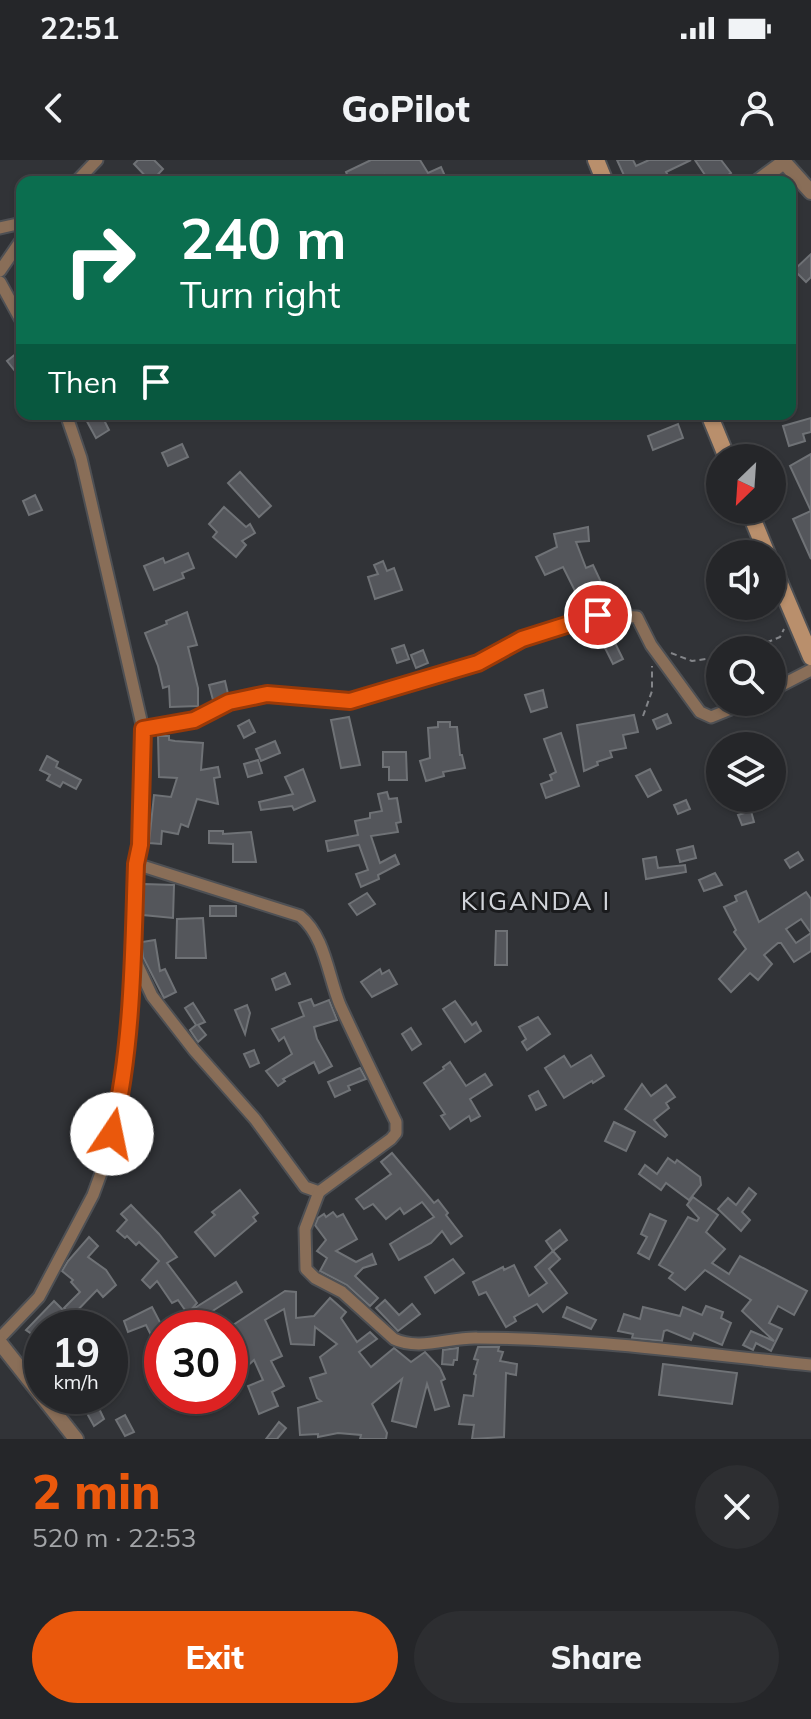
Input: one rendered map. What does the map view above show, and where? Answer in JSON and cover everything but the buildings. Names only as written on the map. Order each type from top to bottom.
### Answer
[{"type":"main road","points":[[711,420],[721,444]]},
{"type":"main road","points":[[786,597],[811,657]]},
{"type":"street","points":[[82,176],[97,160]]},
{"type":"street","points":[[765,176],[785,161],[811,192]]},
{"type":"street","points":[[0,271],[16,248]]},
{"type":"street","points":[[0,282],[16,311]]},
{"type":"street","points":[[68,420],[85,472],[143,729],[133,955],[124,1066],[108,1154],[93,1195],[39,1297],[0,1340],[76,1439]]},
{"type":"street","points":[[143,729],[194,720],[229,702],[267,694],[350,701],[478,663],[522,639],[598,615],[637,617],[651,645],[700,712],[706,715]]},
{"type":"street","points":[[786,683],[811,670]]},
{"type":"street","points":[[136,864],[300,916],[309,923],[339,1001],[396,1122],[396,1133],[319,1192],[305,1229],[306,1269],[315,1278],[342,1292],[394,1339],[413,1345],[457,1337],[531,1338],[811,1365]]},
{"type":"street","points":[[133,955],[152,996],[194,1050],[255,1119],[305,1187],[319,1192]]},
{"type":"path","points":[[780,636],[792,611]]},
{"type":"district","name":"KIGANDA I","points":[[536,901]]},
{"type":"route","points":[[112,1134],[124,1066],[131,982],[136,864],[140,845],[143,729],[194,720],[229,702],[267,694],[350,701],[478,663],[522,639],[598,615]]}]
